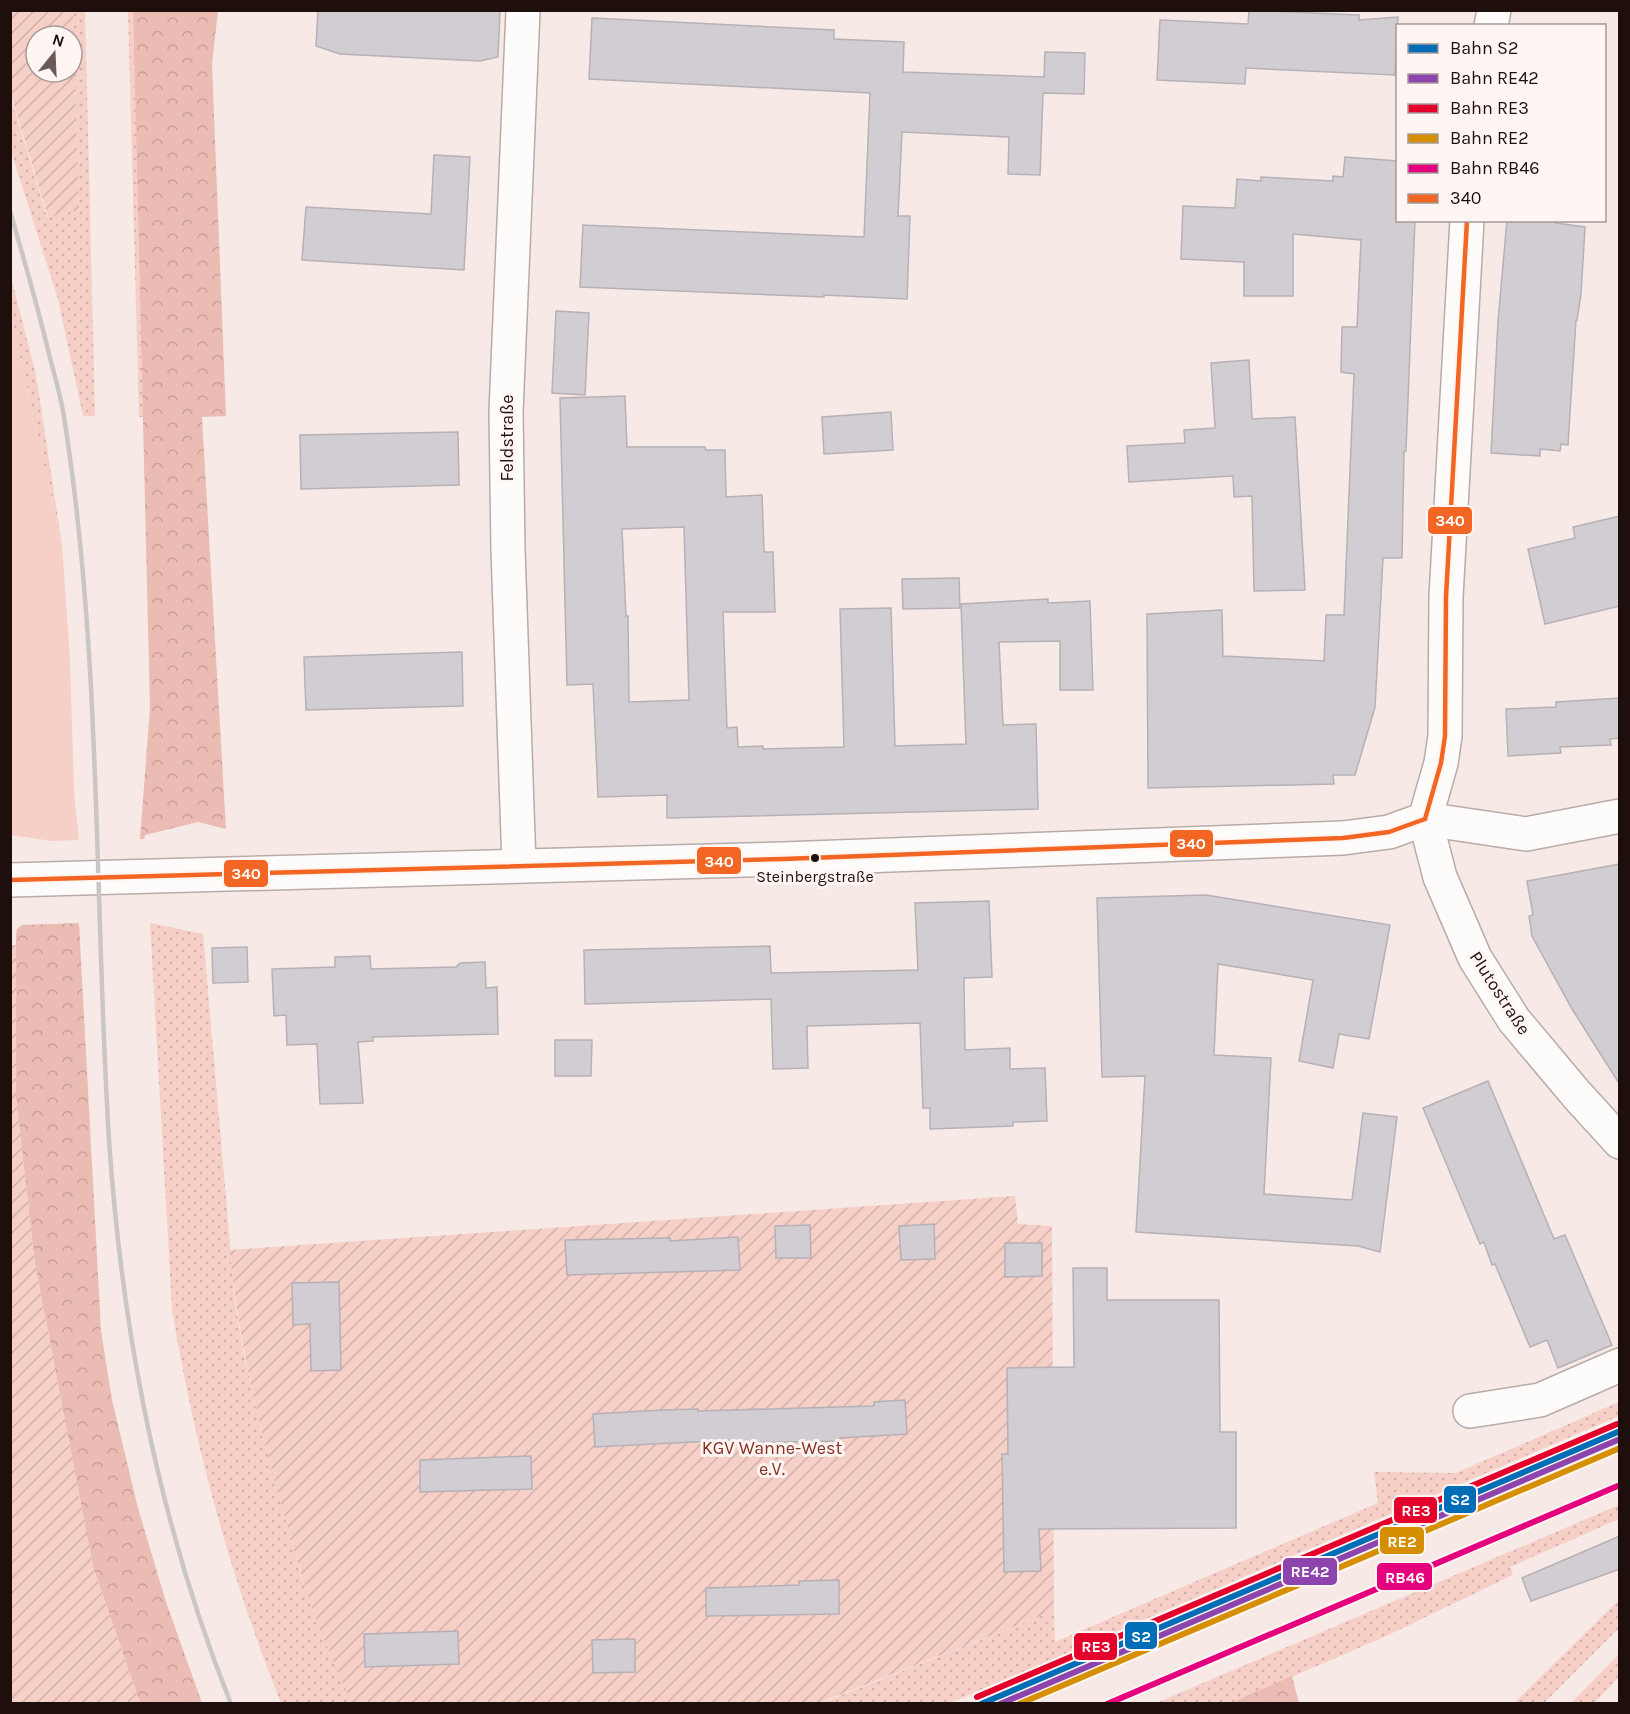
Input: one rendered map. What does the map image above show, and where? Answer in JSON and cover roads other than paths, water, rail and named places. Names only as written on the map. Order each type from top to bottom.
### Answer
[{"type":"street","name":"Feldstraße","points":[[519,865],[508,550],[506,412],[523,10]]},
{"type":"street","points":[[1425,819],[1441,763],[1445,736],[1446,597],[1467,222]]},
{"type":"street","points":[[10,880],[967,853],[1343,838],[1389,832],[1425,819],[1526,834],[1620,816]]},
{"type":"street","name":"Plutostraße","points":[[1425,819],[1440,877],[1475,958],[1514,1020],[1620,1142]]},
{"type":"street","points":[[1470,1411],[1540,1400],[1620,1365]]},
{"type":"railway","points":[[10,211],[61,402],[76,507],[91,687],[109,1140],[123,1284],[134,1355],[164,1497],[183,1567],[231,1704]]},
{"type":"rail line","name":"RE3","points":[[977,1697],[1617,1424]]},
{"type":"rail line","name":"S2","points":[[981,1704],[1620,1431]]},
{"type":"rail line","name":"RE42","points":[[1000,1704],[1620,1439]]},
{"type":"rail line","name":"RE2","points":[[1019,1704],[1620,1448]]},
{"type":"rail line","name":"RB46","points":[[1107,1704],[1620,1485]]},
{"type":"place","name":"Steinbergstraße","points":[[815,858]]},
{"type":"park label","name":"KGV Wanne-West e.V.","points":[[772,1458]]}]
